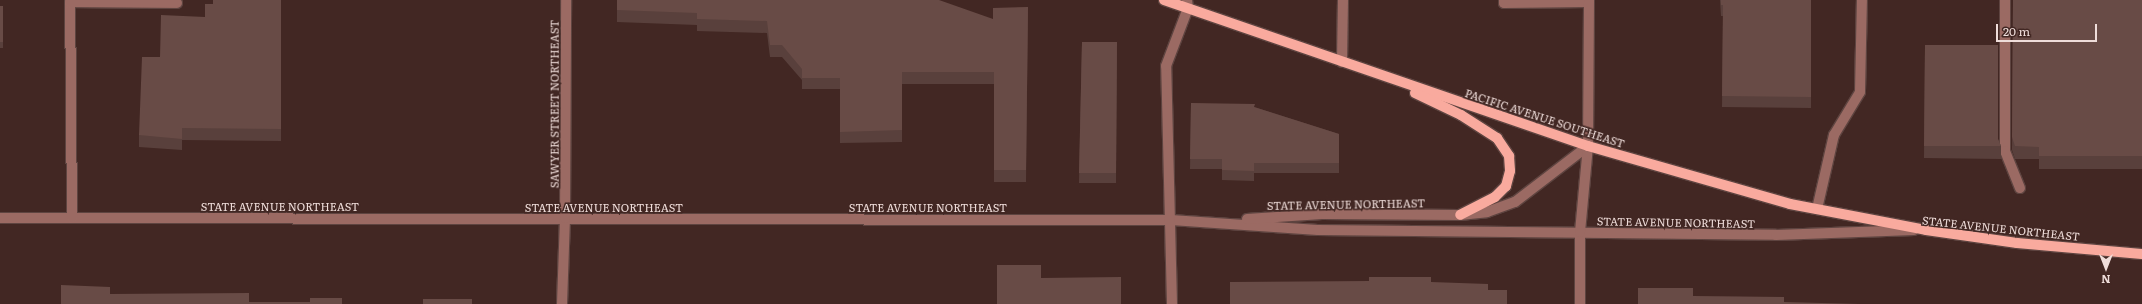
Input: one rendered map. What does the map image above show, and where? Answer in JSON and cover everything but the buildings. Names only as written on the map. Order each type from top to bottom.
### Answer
[{"type":"main road","name":"PACIFIC AVENUE SOUTHEAST","points":[[1164,0],[1188,4],[1382,76],[1588,146],[1706,182],[1817,209],[1926,230]]},
{"type":"main road","points":[[1382,76],[1461,115],[1497,138],[1509,156],[1510,170],[1506,186],[1495,197],[1460,215]]},
{"type":"main road","name":"STATE AVENUE NORTHEAST","points":[[1926,230],[2017,243],[2142,254]]},
{"type":"street","name":"SAWYER STREET NORTHEAST","points":[[562,304],[565,218],[566,0]]},
{"type":"street","points":[[1342,62],[1343,0]]},
{"type":"street","points":[[1504,0],[1504,3],[1589,1],[1588,146],[1580,232],[1580,304]]},
{"type":"street","points":[[1817,209],[1834,134],[1860,92],[1862,0]]},
{"type":"street","points":[[2005,0],[2005,151],[2020,188]]},
{"type":"street","points":[[72,218],[70,2],[177,3]]},
{"type":"street","points":[[1172,304],[1166,66],[1188,4]]},
{"type":"street","name":"STATE AVENUE NORTHEAST","points":[[1209,221],[1322,214],[1460,215],[1487,212],[1515,202],[1588,146]]},
{"type":"street","name":"STATE AVENUE NORTHEAST","points":[[0,218],[1171,220],[1209,221],[1318,230],[1776,235],[1926,230]]}]
